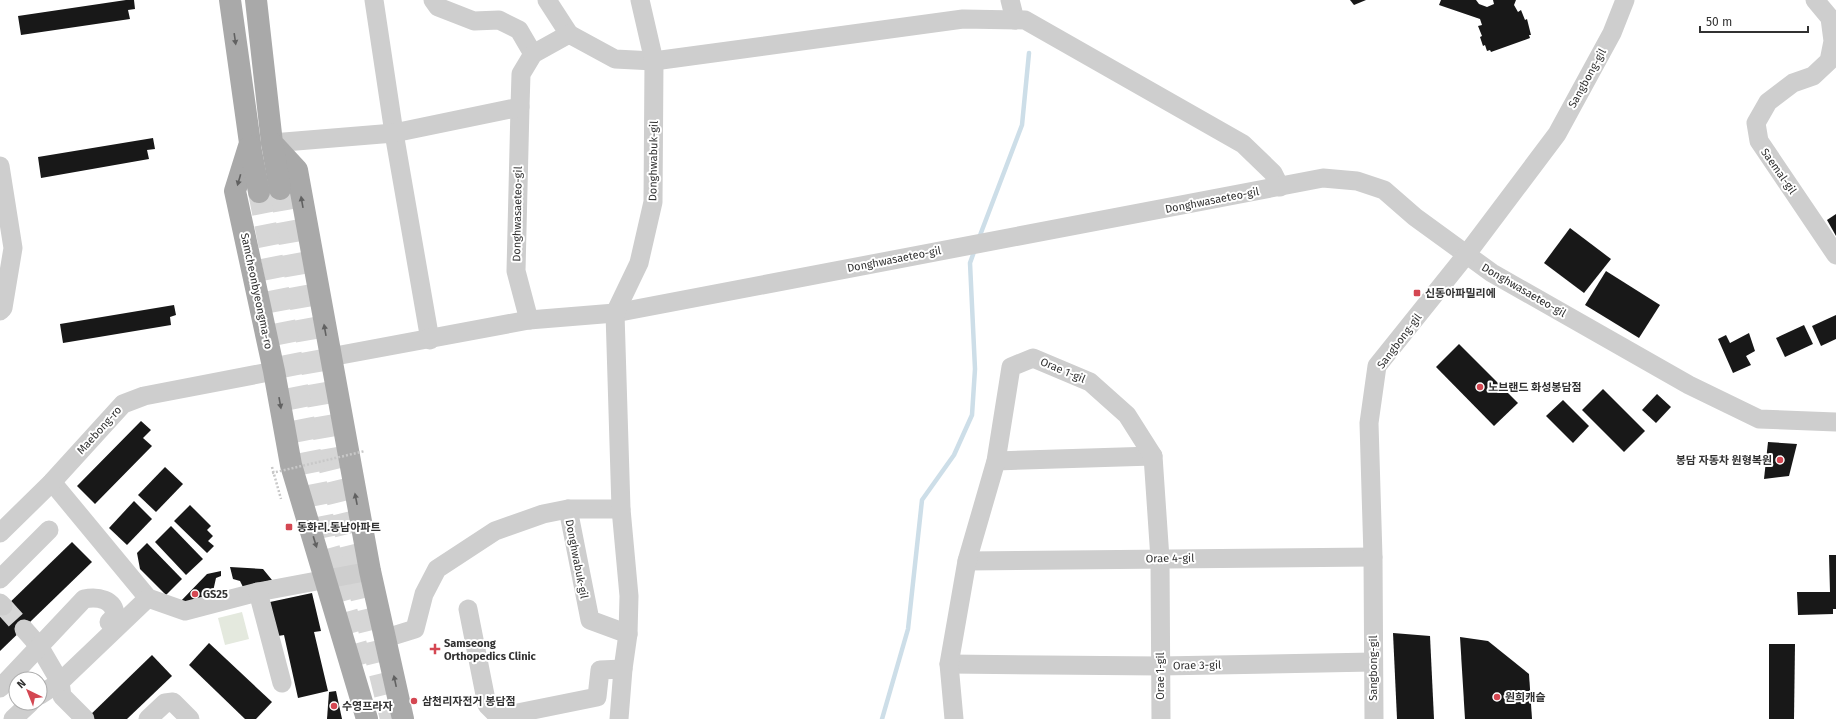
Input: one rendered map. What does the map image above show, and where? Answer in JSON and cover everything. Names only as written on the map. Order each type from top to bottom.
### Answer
[{"type":"main road","name":"Samcheonbyeongma-ro","points":[[230,0],[250,143],[235,191],[274,371],[292,466],[326,580],[331,602],[362,698],[367,719]]},
{"type":"main road","points":[[256,0],[272,143],[280,189]]},
{"type":"main road","points":[[250,143],[259,192]]},
{"type":"main road","points":[[272,143],[297,170],[370,571],[403,719]]},
{"type":"main road","points":[[362,698],[379,719]]},
{"type":"street","points":[[374,0],[394,133],[430,340]]},
{"type":"street","points":[[433,0],[438,7],[474,22],[499,20],[519,30],[533,54],[569,34]]},
{"type":"street","points":[[547,0],[569,34],[615,59],[654,61],[963,19],[1025,20],[1243,144],[1272,173],[1280,187]]},
{"type":"street","name":"Donghwabuk-gil","points":[[619,719],[623,669],[628,634],[629,596],[621,509],[614,313],[639,263],[652,202],[654,61],[640,0]]},
{"type":"street","points":[[1010,0],[1014,20]]},
{"type":"street","name":"Sangbong-gil","points":[[1374,719],[1373,557],[1369,423],[1377,366],[1466,255],[1557,134],[1612,33],[1625,0]]},
{"type":"street","name":"Saemal-gil","points":[[1815,0],[1830,18],[1834,41],[1830,61],[1813,76],[1793,83],[1768,102],[1756,123],[1758,141],[1836,255]]},
{"type":"street","name":"Donghwasaeteo-gil","points":[[530,320],[516,271],[521,74],[533,54]]},
{"type":"street","points":[[272,143],[394,133],[520,106]]},
{"type":"street","points":[[0,166],[13,248],[2,308],[0,311]]},
{"type":"street","name":"Donghwasaeteo-gil","points":[[330,357],[430,340],[530,320],[614,313],[1323,178],[1357,181],[1384,190],[1415,217],[1492,273],[1689,385],[1759,419],[1836,422]]},
{"type":"street","name":"Orae 1-gil","points":[[954,719],[949,664],[967,561],[996,461],[1011,367],[1034,358],[1090,382],[1127,415],[1153,456],[1160,558],[1160,719]]},
{"type":"street","name":"Maebong-ro","points":[[0,532],[52,482],[123,404],[144,396],[274,371]]},
{"type":"street","points":[[996,461],[1153,456]]},
{"type":"street","points":[[52,482],[148,598],[185,611],[258,592],[370,571]]},
{"type":"street","points":[[386,638],[415,629],[424,594],[437,569],[495,531],[543,514],[568,509]]},
{"type":"street","name":"Donghwabuk-gil","points":[[621,509],[568,509],[590,620],[628,634]]},
{"type":"street","points":[[0,579],[49,530]]},
{"type":"street","name":"Orae 4-gil","points":[[967,561],[1373,557]]},
{"type":"street","points":[[258,592],[282,683]]},
{"type":"street","points":[[0,688],[84,599],[94,597],[107,601],[115,610],[115,616],[109,622]]},
{"type":"street","points":[[48,690],[60,682],[148,598]]},
{"type":"street","points":[[468,609],[487,705],[494,712],[503,716],[597,697],[600,670],[623,669]]},
{"type":"street","points":[[24,629],[39,646],[60,682],[62,696],[85,719]]},
{"type":"street","name":"Orae 3-gil","points":[[949,664],[1160,666],[1373,662]]},
{"type":"street","points":[[148,719],[165,703],[173,702],[190,719]]},
{"type":"street","points":[[13,719],[22,711]]},
{"type":"path","points":[[281,499],[272,473],[365,451]]},
{"type":"shaded area","points":[[242,612],[249,639],[225,645],[218,618]]},
{"type":"building","points":[[134,0],[135,9],[128,10],[130,19],[21,35],[18,16]]},
{"type":"building","points":[[1350,0],[1366,0],[1354,5]]},
{"type":"building","points":[[1441,0],[1476,0],[1479,4],[1487,7],[1494,4],[1493,0],[1516,0],[1514,5],[1518,12],[1521,10],[1525,20],[1527,19],[1531,35],[1529,35],[1530,38],[1491,52],[1490,50],[1487,51],[1485,45],[1483,46],[1480,37],[1482,36],[1478,26],[1482,25],[1480,19],[1439,5]]},
{"type":"building","points":[[153,138],[155,149],[147,150],[149,159],[41,178],[38,157]]},
{"type":"building","points":[[1836,214],[1836,236],[1827,220]]},
{"type":"building","points":[[1570,228],[1611,259],[1584,293],[1544,263]]},
{"type":"building","points":[[1606,271],[1660,305],[1639,338],[1585,305]]},
{"type":"building","points":[[174,305],[176,315],[170,317],[171,325],[63,343],[60,324]]},
{"type":"building","points":[[1836,315],[1836,339],[1821,346],[1812,326]]},
{"type":"building","points":[[1804,325],[1813,344],[1785,357],[1776,338]]},
{"type":"building","points":[[1749,333],[1755,351],[1746,356],[1751,365],[1733,373],[1718,339],[1726,335],[1730,343]]},
{"type":"building","points":[[1459,344],[1518,403],[1494,426],[1436,367]]},
{"type":"building","points":[[1603,389],[1645,431],[1624,452],[1582,410]]},
{"type":"building","points":[[1657,394],[1671,407],[1656,423],[1642,410]]},
{"type":"building","points":[[1563,400],[1589,426],[1573,443],[1546,416]]},
{"type":"building","points":[[141,421],[151,430],[143,438],[152,446],[95,504],[77,486]]},
{"type":"building","name":"봉담 자동차 원형복원","points":[[1768,442],[1797,444],[1789,476],[1764,479]]},
{"type":"building","points":[[165,467],[183,484],[156,512],[138,495]]},
{"type":"building","points":[[134,501],[152,519],[127,545],[109,528]]},
{"type":"building","points":[[190,505],[211,526],[207,530],[213,536],[208,541],[214,546],[207,553],[174,521]]},
{"type":"building","points":[[171,526],[203,559],[186,575],[155,542]]},
{"type":"building","points":[[72,542],[92,562],[0,651],[0,612]]},
{"type":"building","points":[[147,543],[182,579],[166,595],[140,569],[137,553]]},
{"type":"building","points":[[1829,555],[1836,555],[1836,609],[1833,609],[1833,614],[1798,615],[1797,592],[1830,592]]},
{"type":"building","points":[[230,567],[263,569],[272,580],[243,587],[240,581],[233,579]]},
{"type":"building","points":[[221,571],[221,576],[216,578],[212,596],[179,603],[207,574]]},
{"type":"building","points":[[312,593],[321,631],[314,632],[328,691],[298,698],[284,635],[278,636],[270,602]]},
{"type":"building","points":[[1393,633],[1430,636],[1434,719],[1397,719]]},
{"type":"building","name":"원희캐슬","points":[[1460,637],[1488,641],[1529,674],[1532,719],[1465,719]]},
{"type":"building","points":[[209,643],[272,702],[256,719],[245,719],[189,665]]},
{"type":"building","points":[[1769,644],[1795,644],[1794,719],[1769,719]]},
{"type":"building","points":[[152,655],[172,676],[127,719],[86,719]]},
{"type":"building","name":"수영프라자","points":[[336,691],[342,719],[327,719],[329,692]]},
{"type":"waterway","points":[[979,238],[1022,125],[1029,53]]},
{"type":"waterway","points":[[882,719],[908,629],[922,500],[954,455],[972,415],[975,369],[970,263],[975,249]]},
{"type":"tunnel","points":[[280,189],[329,465],[391,719]]},
{"type":"tunnel","points":[[259,192],[328,545],[363,670]]},
{"type":"tunnel","points":[[3,606],[24,629]]},
{"type":"place","name":"신동아파밀리에","points":[[1417,293]]},
{"type":"place","name":"노브랜드 화성봉담점","points":[[1480,387]]},
{"type":"place","name":"봉담 자동차 원형복원","points":[[1780,460]]},
{"type":"place","name":"동화리.동남아파트","points":[[289,527]]},
{"type":"place","name":"GS25","points":[[195,594]]},
{"type":"place","name":"Samseong Orthopedics Clinic","points":[[435,649]]},
{"type":"place","name":"원희캐슬","points":[[1497,697]]},
{"type":"place","name":"삼천리자전거 봉담점","points":[[414,701]]},
{"type":"place","name":"수영프라자","points":[[334,706]]}]
